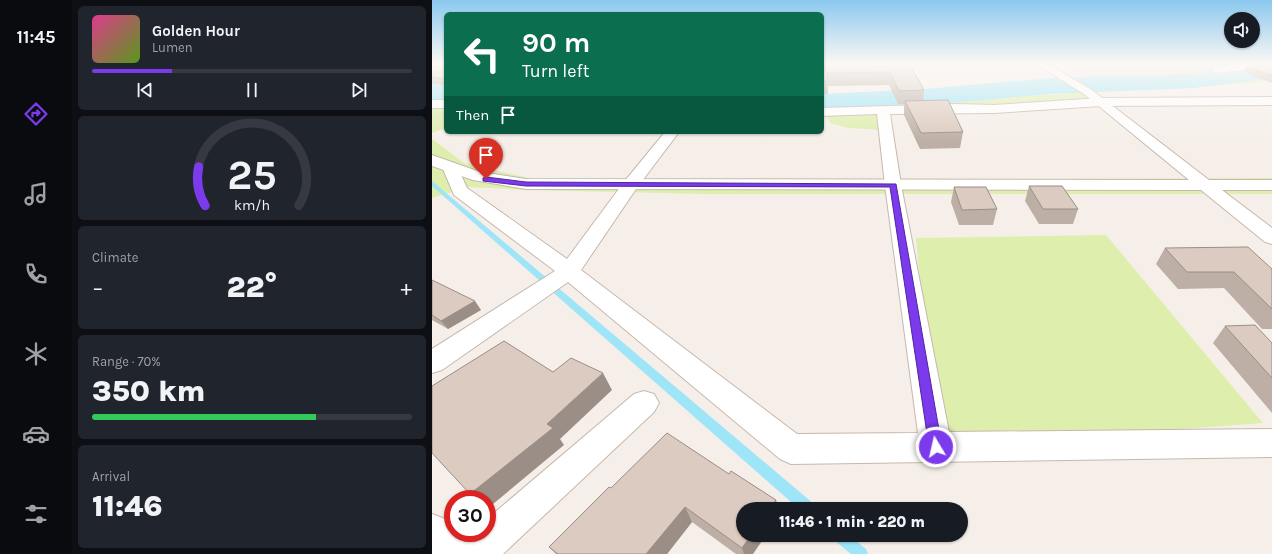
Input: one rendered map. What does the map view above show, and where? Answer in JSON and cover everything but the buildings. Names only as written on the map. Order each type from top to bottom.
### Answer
[{"type":"street","points":[[1083,89],[1272,238]]},
{"type":"street","points":[[1245,101],[1272,113]]},
{"type":"street","points":[[824,112],[956,108],[994,109],[1101,102],[1272,101]]},
{"type":"street","points":[[432,104],[444,104]]},
{"type":"street","points":[[883,110],[893,185],[936,447]]},
{"type":"street","points":[[432,363],[569,271],[630,186],[670,134]]},
{"type":"street","points":[[442,164],[486,179],[526,184],[630,186],[1272,185]]},
{"type":"street","points":[[442,164],[460,191],[569,271],[792,449],[1272,443]]},
{"type":"street","points":[[475,554],[644,403]]},
{"type":"street","points":[[432,532],[456,554]]},
{"type":"green space","points":[[432,89],[444,89],[444,129],[432,133]]},
{"type":"green space","points":[[956,89],[1097,89],[1034,96],[1088,92],[1101,102],[883,110],[886,130],[848,128],[830,123],[824,112],[824,96]]},
{"type":"green space","points":[[432,139],[464,163],[533,179],[642,181],[1272,178],[1272,194],[704,194],[529,190],[469,187],[432,198]]},
{"type":"green space","points":[[1106,235],[1263,423],[936,447],[916,238]]},
{"type":"waterway","points":[[824,102],[925,97],[1018,89]]},
{"type":"waterway","points":[[432,92],[444,93]]},
{"type":"waterway","points":[[432,183],[801,502]]},
{"type":"waterway","points":[[847,542],[861,554]]},
{"type":"route","points":[[486,179],[526,184],[645,186],[893,185],[936,447]]}]
